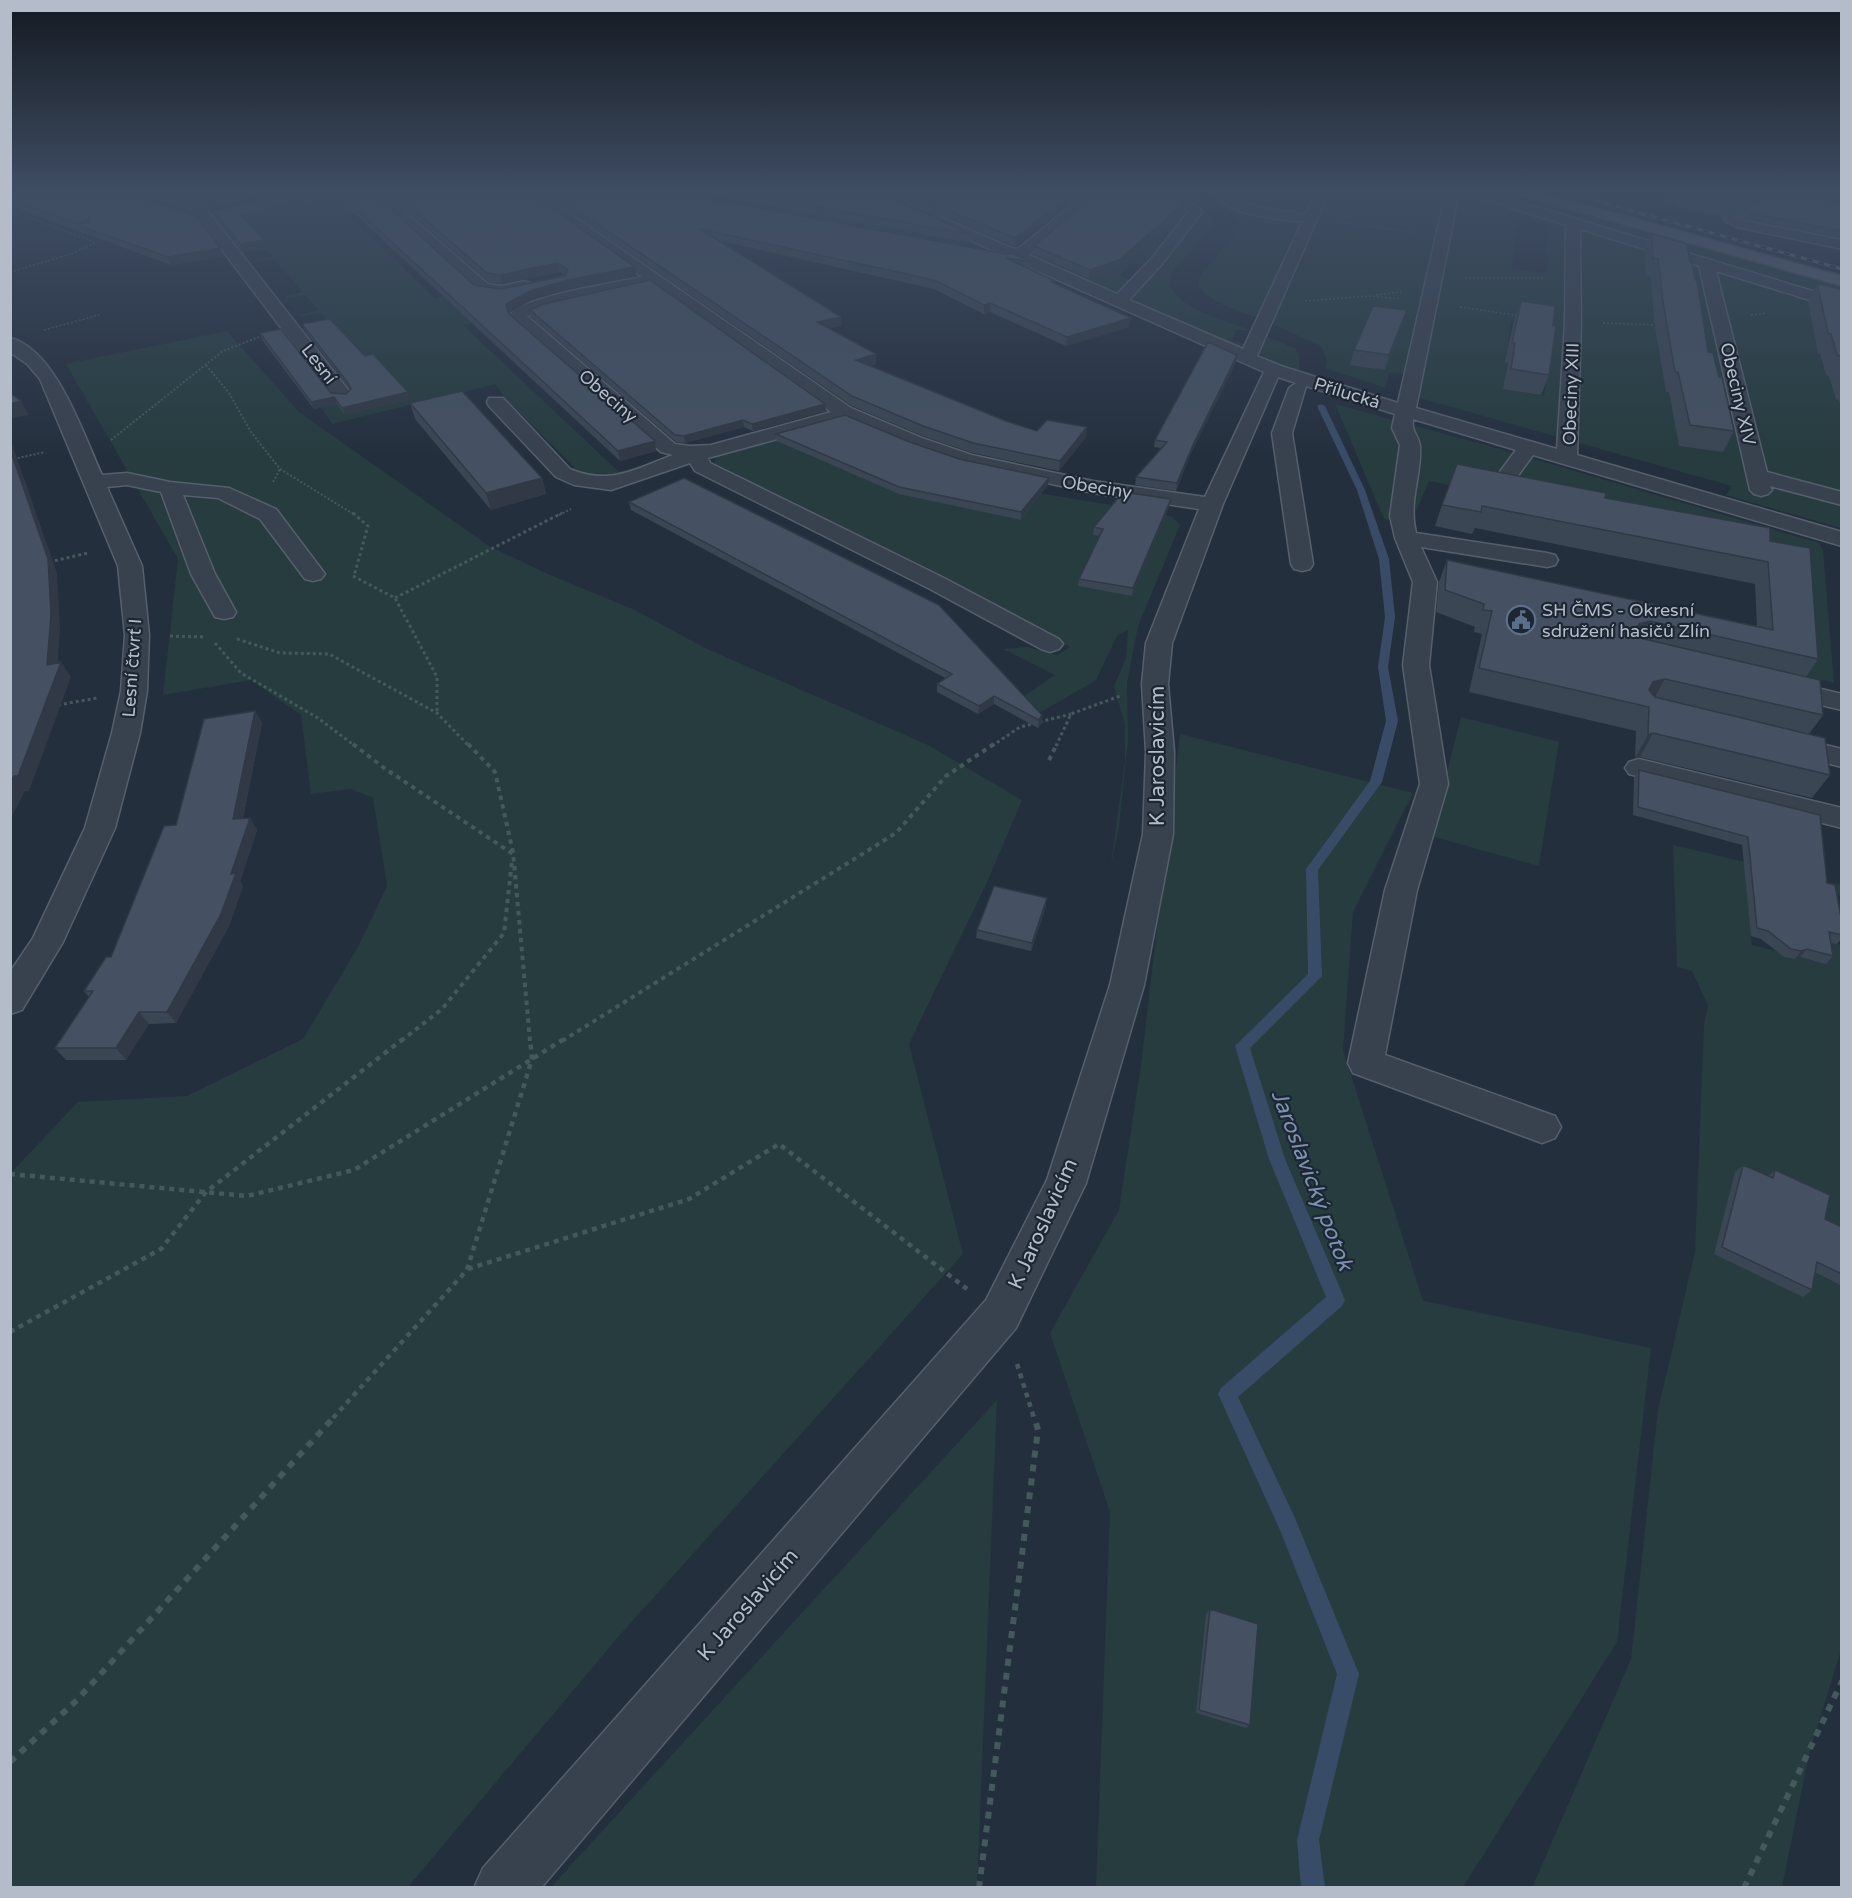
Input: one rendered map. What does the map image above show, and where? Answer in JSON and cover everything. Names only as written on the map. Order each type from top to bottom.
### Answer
[{"type":"street","name":"Lesní","points":[[257,281],[342,395]]},
{"type":"street","points":[[475,281],[483,288],[502,291],[535,284]]},
{"type":"street","name":"Obeciny","points":[[648,281],[540,304],[522,310],[518,315],[520,321],[668,448],[696,454],[713,451],[848,413]]},
{"type":"street","name":"Obeciny","points":[[657,281],[848,413],[915,442],[967,460],[1092,487],[1212,504]]},
{"type":"street","name":"Přílucká","points":[[1073,281],[1281,375],[1842,539]]},
{"type":"street","points":[[1119,301],[1138,281]]},
{"type":"street","points":[[1283,281],[1262,326],[1281,375],[1282,433],[1302,564]]},
{"type":"street","points":[[1433,281],[1402,428],[1410,445],[1401,516],[1406,538],[1425,582],[1416,665],[1434,784],[1401,890],[1366,1064],[1542,1126]]},
{"type":"street","name":"Obeciny XIII","points":[[1567,458],[1573,281]]},
{"type":"street","name":"Obeciny XIV","points":[[1711,281],[1759,483],[1842,499]]},
{"type":"street","points":[[1765,281],[1842,305]]},
{"type":"street","name":"Lesní čtvrť I","points":[[10,343],[33,360],[48,377],[84,458],[130,566],[135,602],[136,635],[134,691],[126,733],[100,828],[47,942],[10,1001]]},
{"type":"street","name":"K Jaroslavicím","points":[[502,1887],[1001,1314],[1066,1183],[1127,986],[1158,834],[1160,752],[1155,684],[1159,643],[1212,504],[1268,378],[1281,375]]},
{"type":"street","points":[[496,402],[563,472],[581,481],[611,484],[696,454],[702,467],[936,583],[1050,644]]},
{"type":"street","points":[[1499,488],[1529,447]]},
{"type":"street","points":[[94,482],[127,479],[170,488],[222,492],[268,514],[313,574]]},
{"type":"street","points":[[170,488],[203,574],[224,612]]},
{"type":"street","points":[[1406,538],[1547,560]]},
{"type":"street","points":[[1750,681],[1842,702]]},
{"type":"street","points":[[1763,739],[1842,758]]},
{"type":"street","points":[[1639,768],[1842,818]]},
{"type":"path","points":[[44,330],[99,315]]},
{"type":"path","points":[[1573,322],[1722,326]]},
{"type":"path","points":[[84,458],[100,449],[223,351],[266,334],[292,329]]},
{"type":"path","points":[[206,365],[229,393],[251,432],[280,469],[348,508],[368,526],[354,576]]},
{"type":"path","points":[[395,598],[572,509]]},
{"type":"path","points":[[44,564],[120,544]]},
{"type":"path","points":[[313,574],[354,576],[395,598],[437,677],[437,713]]},
{"type":"path","points":[[10,1762],[77,1700],[467,1270],[532,1059],[513,852],[495,772],[437,713],[329,654],[280,653],[234,638],[224,612]]},
{"type":"path","points":[[136,635],[211,637],[241,673],[318,718],[384,768],[513,852]]},
{"type":"path","points":[[10,1174],[248,1196],[354,1170],[896,833],[946,776],[1020,727],[1071,714],[1155,684]]},
{"type":"path","points":[[55,706],[134,691]]},
{"type":"path","points":[[1049,760],[1071,714]]},
{"type":"path","points":[[10,1332],[161,1249],[206,1192],[442,1009],[504,933],[513,852]]},
{"type":"path","points":[[467,1270],[689,1199],[779,1144],[1001,1314],[1038,1430],[979,1887]]},
{"type":"path","points":[[1744,1887],[1842,1681]]},
{"type":"green space","points":[[293,281],[417,281],[435,298],[478,288],[485,291],[549,281],[613,281],[618,285],[463,325],[619,472],[663,461],[608,479],[581,474],[506,399],[495,384],[332,424],[321,407],[336,404],[328,393],[353,383],[340,335],[321,313],[301,317],[299,315],[319,310],[305,295],[286,299],[284,296],[303,292]]},
{"type":"green space","points":[[1087,281],[1131,281],[1121,292],[1110,291]]},
{"type":"green space","points":[[1145,281],[1170,281],[1170,287],[1186,303],[1250,330],[1237,330],[1231,340],[1247,345],[1234,346],[1138,303],[1132,298]]},
{"type":"green space","points":[[1199,281],[1277,281],[1260,319],[1219,302],[1198,287]]},
{"type":"green space","points":[[1288,281],[1426,281],[1404,374],[1389,373],[1385,388],[1325,368],[1327,359],[1321,346],[1270,323]]},
{"type":"green space","points":[[1440,281],[1820,281],[1841,287],[1841,528],[1726,495],[1732,486],[1416,397]],"holes":[[[1511,320],[1519,321],[1548,368],[1544,396],[1504,389]]]},
{"type":"green space","points":[[227,331],[299,412],[489,546],[550,575],[635,610],[705,648],[926,744],[1022,800],[988,880],[909,1044],[963,1254],[618,1637],[408,1887],[11,1887],[10,1174],[78,1102],[187,1096],[303,1039],[358,947],[387,886],[373,798],[351,789],[311,794],[301,715],[251,680],[163,695],[178,559],[66,364]]},
{"type":"green space","points":[[1264,335],[1296,349],[1299,357],[1299,372],[1268,360],[1259,351]]},
{"type":"green space","points":[[1335,404],[1500,449],[1819,543],[1823,550],[1834,683],[1802,675],[1795,570],[1632,522],[1429,481],[1411,523],[1384,519]]},
{"type":"green space","points":[[827,422],[1020,490],[1161,513],[1172,517],[1180,525],[1138,626],[1127,683],[1128,740],[1119,826],[1111,865],[1125,761],[1125,725],[1114,686],[1126,658],[1128,630],[1117,636],[1096,680],[1031,718],[1010,706],[1055,675],[1003,649],[1027,647],[1057,655],[1070,647],[971,593],[714,466],[716,458],[721,454]]},
{"type":"green space","points":[[1461,717],[1559,742],[1539,866],[1431,836]]},
{"type":"green space","points":[[1180,734],[1413,793],[1353,912],[1343,1050],[1423,1301],[1651,1348],[1617,1642],[1463,1887],[1096,1887],[1110,1512],[1050,1333],[1119,1210],[1141,1065]]},
{"type":"green space","points":[[1673,845],[1841,885],[1841,896],[1771,880],[1748,902],[1752,945],[1777,951],[1795,959],[1800,957],[1825,963],[1822,940],[1841,945],[1841,1650],[1809,1754],[1782,1887],[1532,1888],[1631,1659],[1658,1410],[1695,1252],[1704,1025],[1708,1005],[1692,971],[1677,967]]},
{"type":"green space","points":[[997,1400],[977,1887],[551,1887]]},
{"type":"building","points":[[434,281],[469,281],[474,285],[500,289],[542,281],[566,281],[530,291],[506,304],[508,313],[655,441],[618,451]]},
{"type":"building","points":[[651,281],[825,404],[752,424],[743,420],[684,436],[675,435],[530,310],[544,304]]},
{"type":"building","points":[[681,281],[783,281],[841,317],[817,322],[876,354],[856,360],[1006,421],[1037,431],[1047,420],[1087,427],[1060,461],[973,443],[923,426],[852,396]]},
{"type":"building","points":[[935,281],[1054,281],[1051,282],[1131,318],[1067,337],[990,303],[984,305]]},
{"type":"building","points":[[1661,281],[1697,281],[1708,352],[1713,353],[1719,377],[1722,377],[1734,431],[1690,425],[1678,372],[1675,372]]},
{"type":"building","points":[[1817,283],[1842,290],[1842,359],[1837,355],[1831,334],[1828,333]]},
{"type":"building","points":[[1521,301],[1555,306],[1553,326],[1556,326],[1549,375],[1511,369],[1515,343],[1512,343]]},
{"type":"building","points":[[1373,306],[1407,310],[1389,355],[1354,350]]},
{"type":"building","points":[[330,319],[365,356],[373,354],[408,392],[342,408],[334,397],[311,402],[260,333],[281,329],[331,393],[346,394],[351,389],[348,383],[302,324]]},
{"type":"building","points":[[1208,342],[1237,355],[1177,483],[1136,477],[1167,442],[1155,440]]},
{"type":"building","points":[[462,391],[542,478],[486,493],[410,403]]},
{"type":"building","points":[[10,393],[21,401],[10,404]]},
{"type":"building","points":[[845,415],[907,441],[959,459],[1049,478],[1021,512],[899,487],[776,434]]},
{"type":"building","points":[[10,449],[48,559],[51,614],[47,665],[61,662],[18,776],[14,776],[10,782]]},
{"type":"building","points":[[1457,464],[1606,493],[1605,498],[1770,528],[1770,541],[1810,548],[1818,659],[1650,621],[1639,624],[1634,631],[1640,638],[1820,680],[1823,715],[1665,679],[1653,682],[1649,690],[1655,697],[1825,738],[1830,775],[1653,733],[1648,735],[1649,707],[1479,668],[1492,611],[1483,610],[1484,604],[1445,590],[1447,560],[1773,630],[1768,562],[1482,506],[1481,512],[1442,505]]},
{"type":"building","points":[[684,478],[939,605],[1042,715],[1039,720],[994,696],[979,706],[937,684],[952,674],[629,502]]},
{"type":"building","points":[[1123,492],[1171,499],[1133,588],[1079,579],[1103,529],[1094,527]]},
{"type":"building","points":[[255,711],[233,819],[250,818],[231,874],[236,873],[221,914],[167,1012],[139,1012],[116,1048],[55,1048],[93,991],[84,991],[106,957],[111,957],[164,826],[176,825],[204,719]]},
{"type":"building","points":[[1639,770],[1820,815],[1827,883],[1835,885],[1842,923],[1842,935],[1829,932],[1833,956],[1807,949],[1801,951],[1791,949],[1768,931],[1757,928],[1748,837],[1638,807]]},
{"type":"building","points":[[994,886],[1047,898],[1032,943],[977,930]]},
{"type":"building","points":[[1743,1165],[1773,1178],[1775,1170],[1830,1195],[1825,1219],[1842,1227],[1842,1274],[1817,1262],[1812,1290],[1722,1247]]},
{"type":"building","points":[[1210,1609],[1258,1624],[1250,1725],[1199,1710]]},
{"type":"waterway","name":"Jaroslavický potok","points":[[1313,1888],[1308,1840],[1348,1674],[1288,1525],[1227,1394],[1336,1300],[1277,1159],[1242,1046],[1315,976],[1312,869],[1376,782],[1392,721],[1383,667],[1390,617],[1384,559],[1361,490],[1321,406]]},
{"type":"place","name":"SH ČMS - Okresní sdružení hasičů Zlín","points":[[1521,620]]}]
